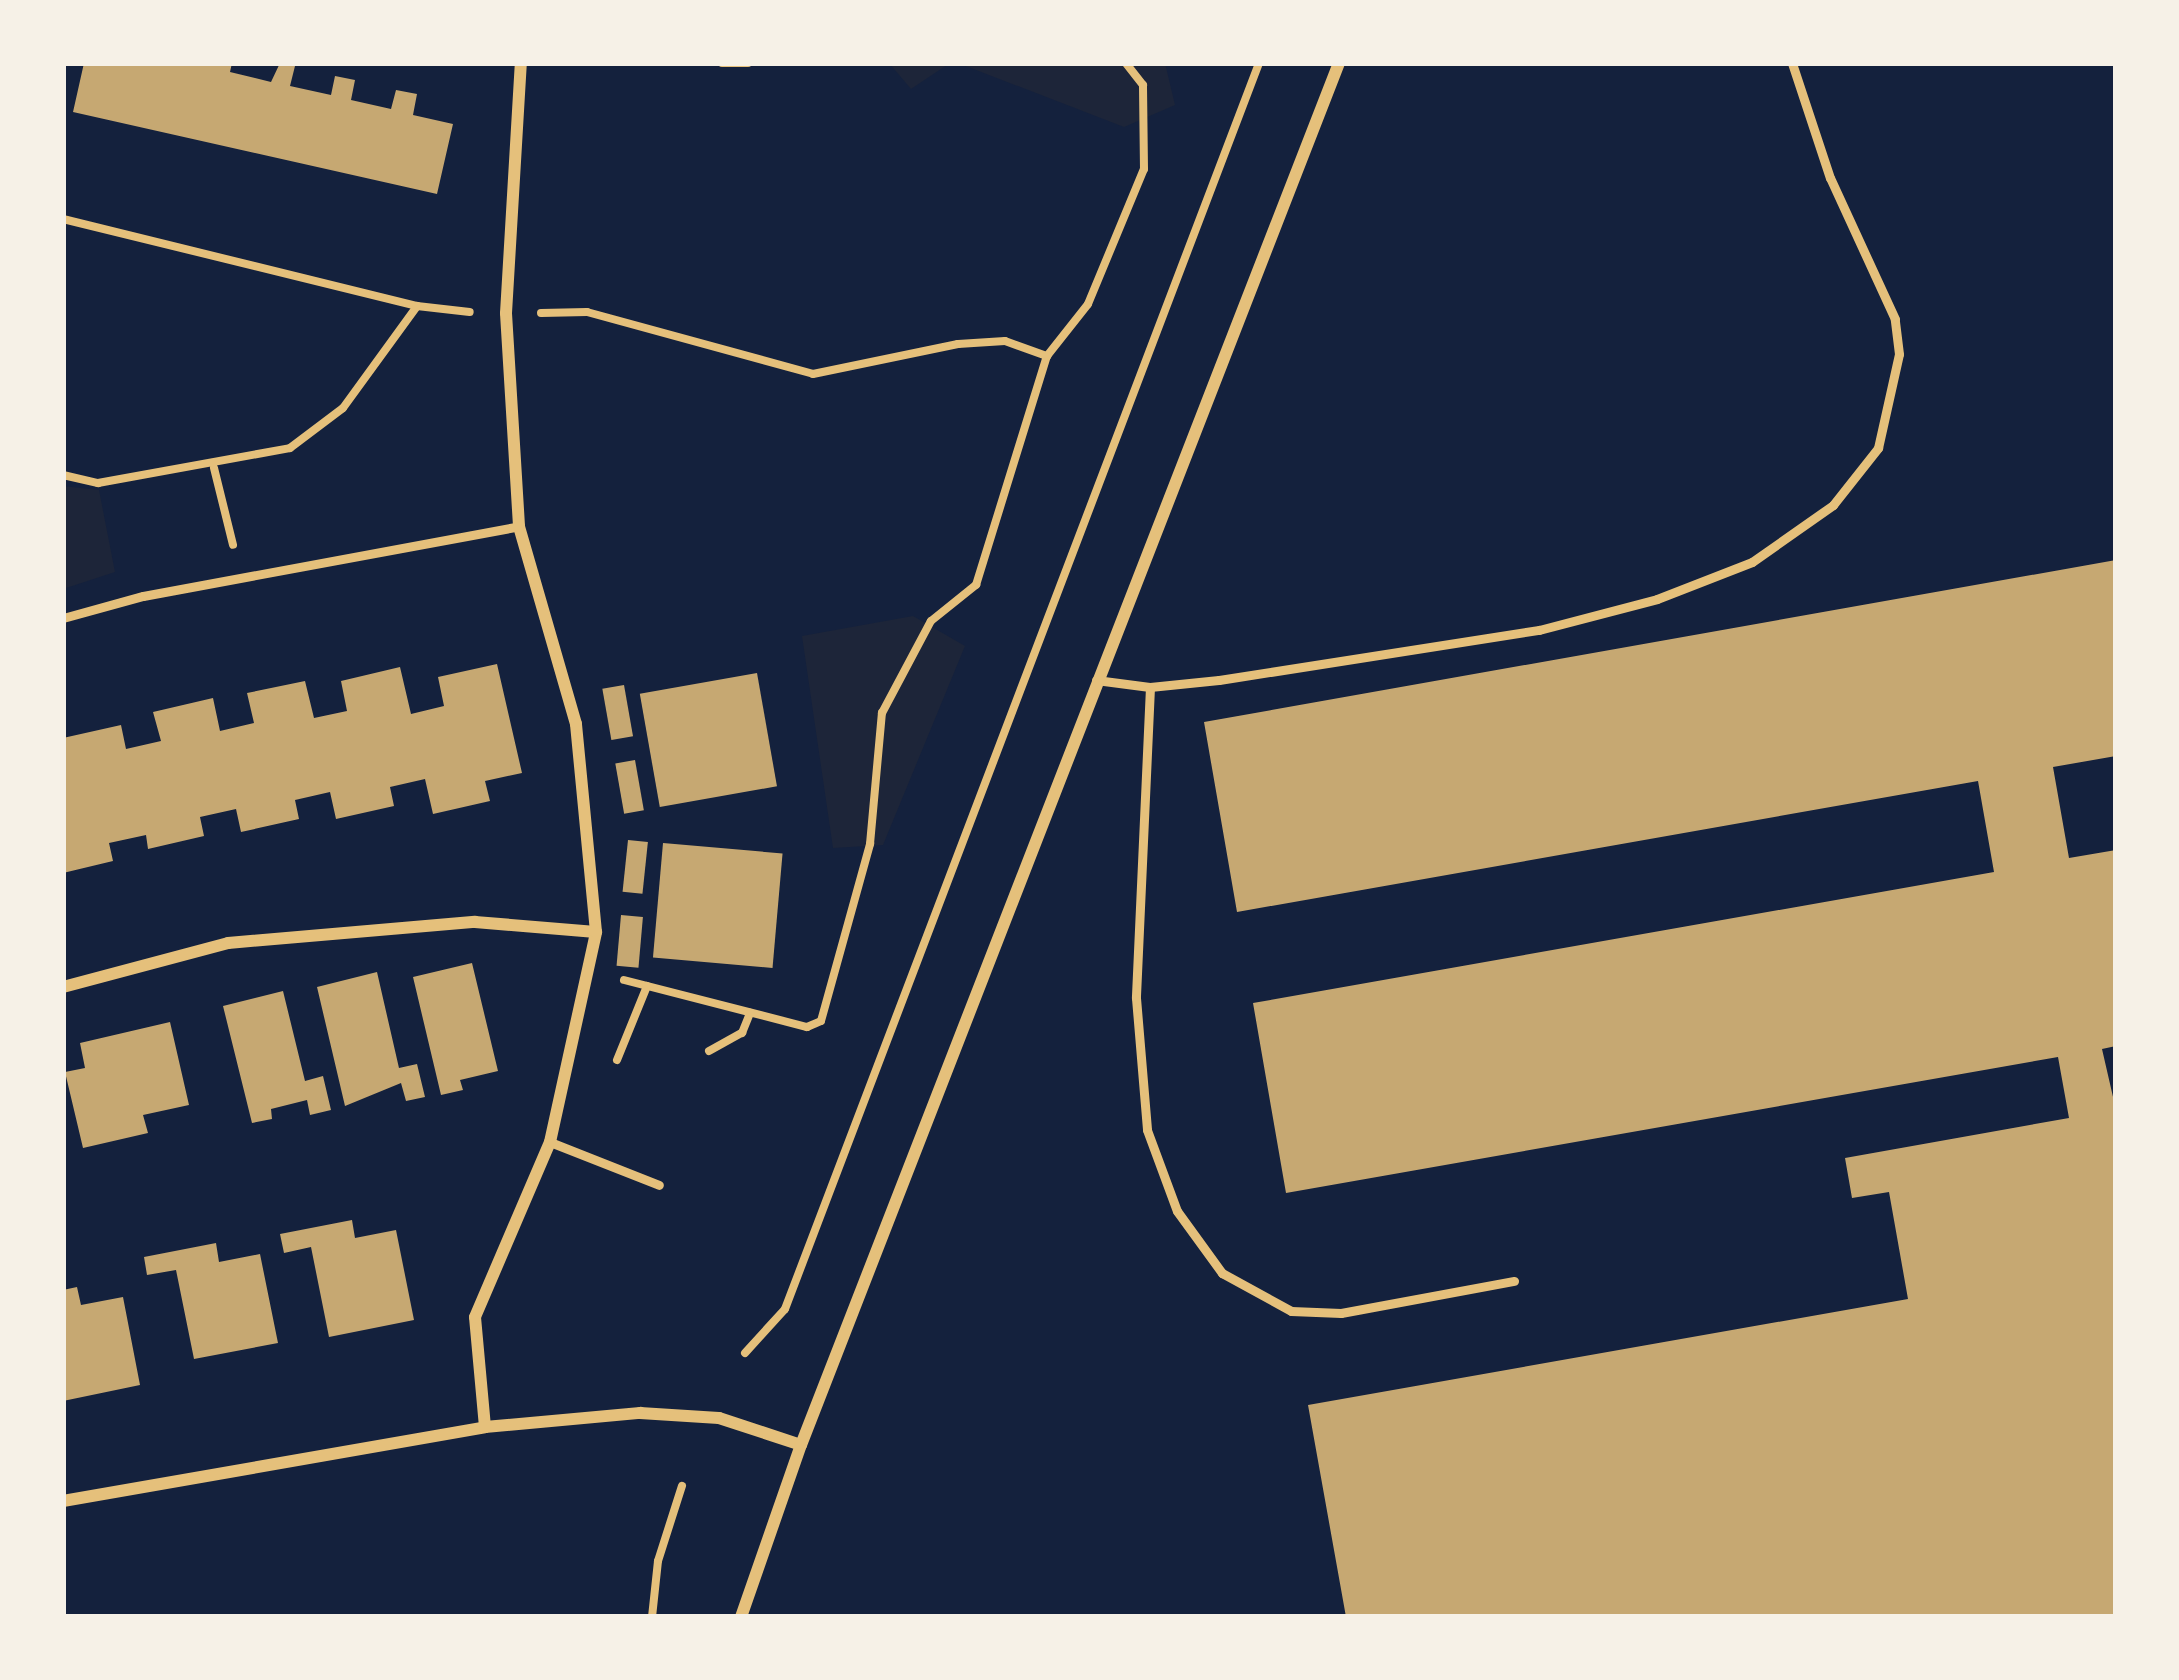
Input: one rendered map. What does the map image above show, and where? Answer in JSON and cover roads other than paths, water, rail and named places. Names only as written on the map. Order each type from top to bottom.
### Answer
[{"type":"street","points":[[485,1427],[475,1317],[550,1142],[596,932],[576,724],[519,526],[506,313],[521,63]]},
{"type":"street","points":[[741,1617],[801,1445],[1340,63]]},
{"type":"street","points":[[63,987],[227,944],[475,922],[596,932]]},
{"type":"street","points":[[63,1502],[485,1427],[640,1413],[719,1418],[801,1445]]},
{"type":"lane","points":[[1096,680],[1150,687],[1539,629],[1658,599],[1752,562],[1833,505],[1878,448],[1899,354],[1895,319],[1831,178],[1792,63]]},
{"type":"lane","points":[[63,618],[241,576],[519,526]]},
{"type":"lane","points":[[1150,687],[1136,998],[1147,1130],[1177,1211],[1222,1273],[1291,1311],[1341,1313],[1514,1281]]},
{"type":"lane","points":[[550,1142],[659,1185]]}]
